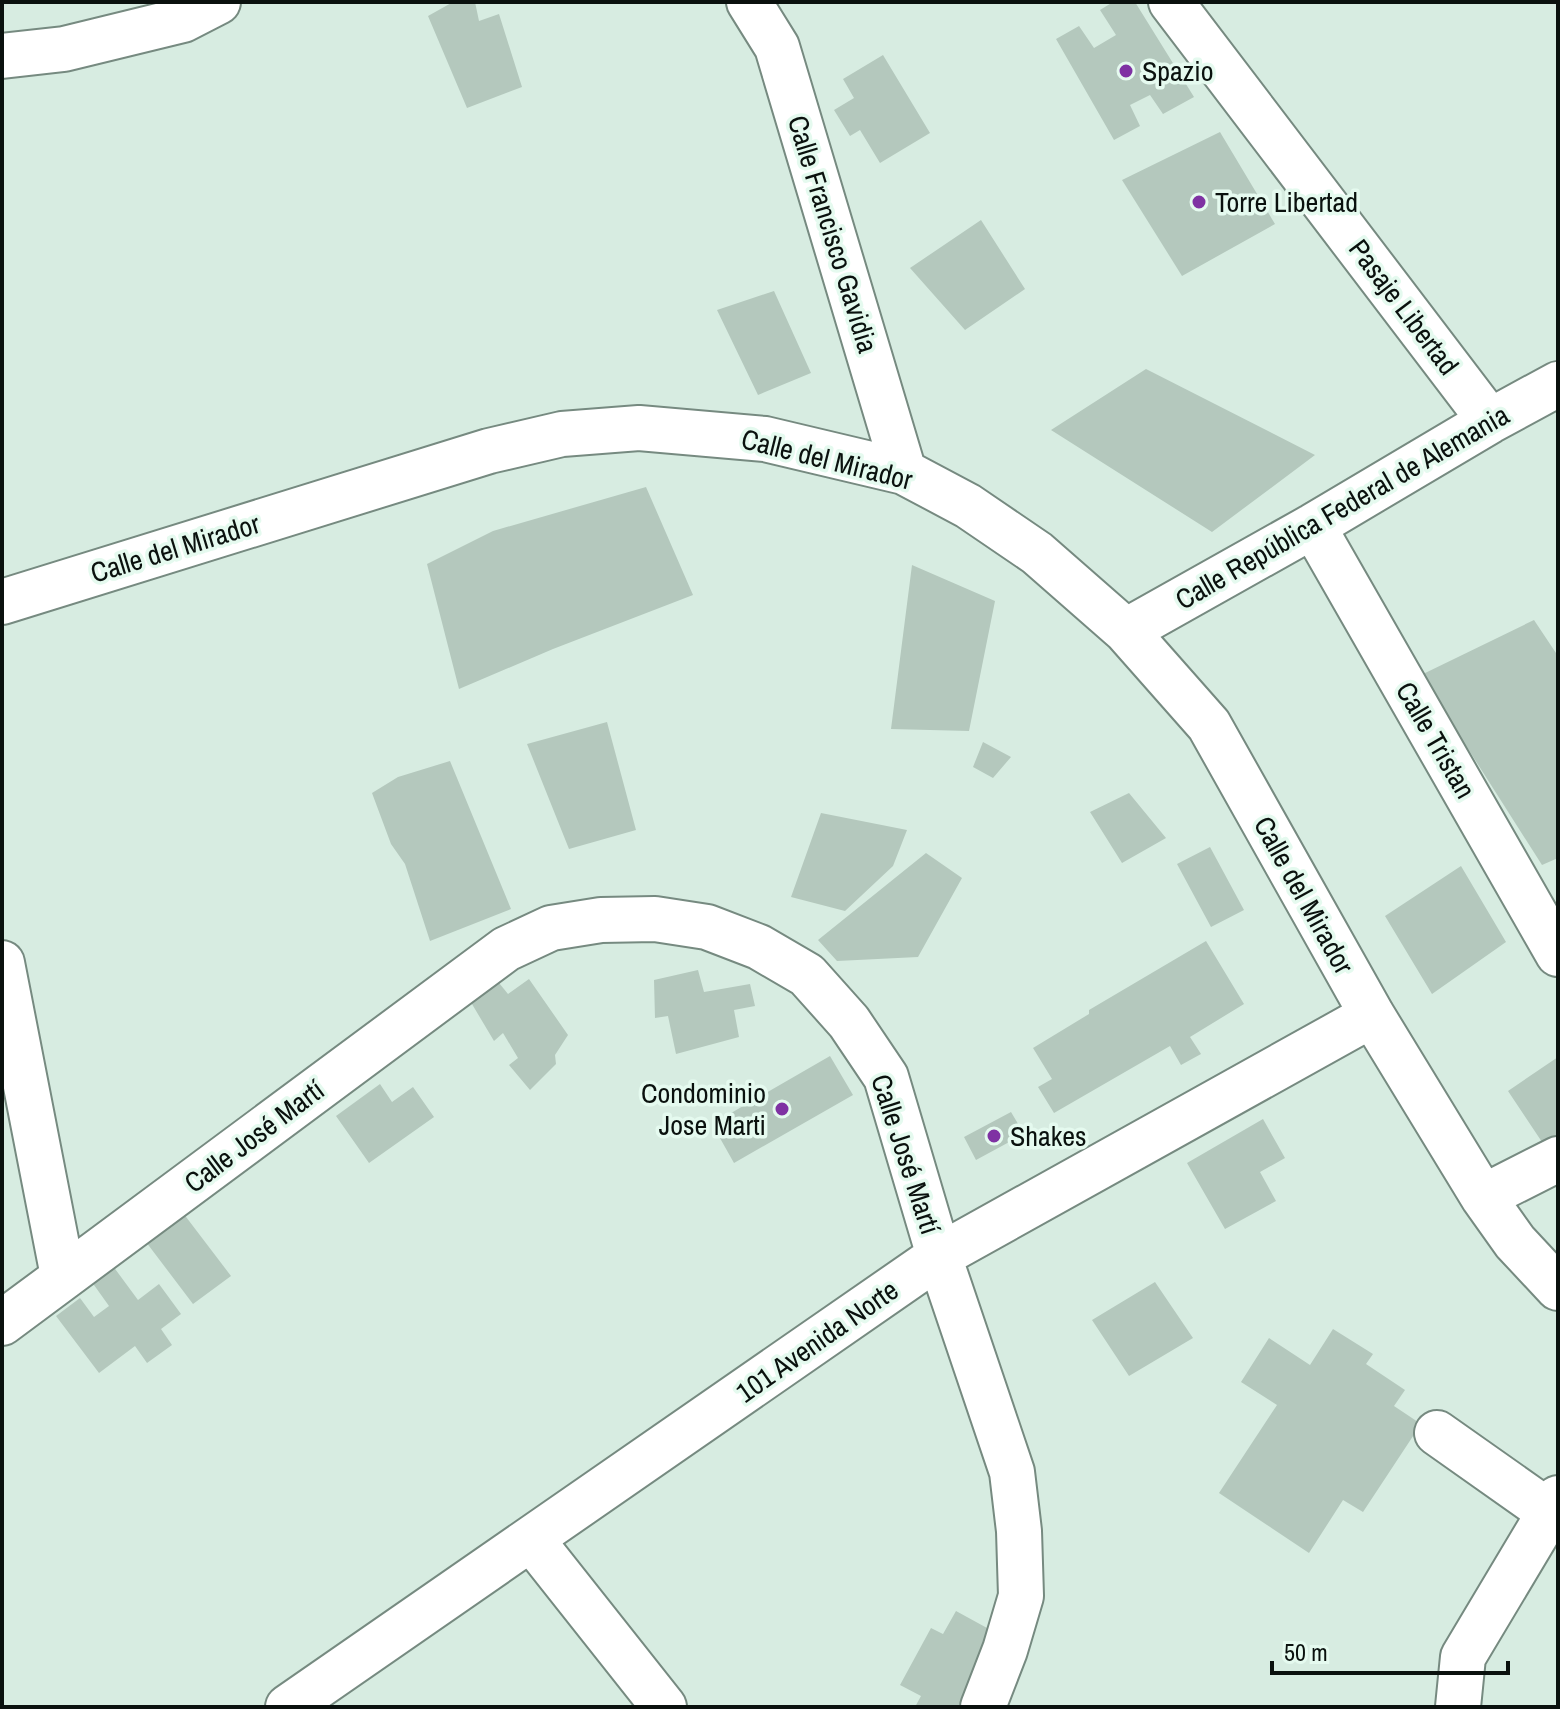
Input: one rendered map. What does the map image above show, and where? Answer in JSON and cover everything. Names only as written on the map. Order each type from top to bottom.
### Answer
[{"type":"street","points":[[2,56],[64,49],[183,20],[218,2]]},
{"type":"street","name":"Calle Francisco Gavidia","points":[[749,2],[777,47],[904,472]]},
{"type":"street","name":"Pasaje Libertad","points":[[1171,2],[1490,421]]},
{"type":"street","name":"Calle República Federal de Alemania","points":[[1126,631],[1558,384]]},
{"type":"street","name":"Calle del Mirador","points":[[2,602],[489,451],[562,434],[639,428],[765,439],[904,472],[968,506],[1037,553],[1126,631],[1209,725],[1372,1015],[1483,1197],[1515,1242],[1557,1285]]},
{"type":"street","name":"Calle Tristan","points":[[1313,526],[1558,954]]},
{"type":"street","name":"Calle José Martí","points":[[2,1323],[506,949],[551,928],[601,920],[655,919],[707,927],[759,947],[807,975],[849,1022],[886,1077],[939,1256],[1012,1472],[1019,1531],[1021,1596],[983,1707]]},
{"type":"street","points":[[2,963],[63,1276]]},
{"type":"street","name":"101 Avenida Norte","points":[[288,1707],[939,1256],[1372,1015]]},
{"type":"street","points":[[1483,1197],[1558,1159]]},
{"type":"street","points":[[1437,1433],[1554,1505],[1463,1657],[1458,1707]]},
{"type":"street","points":[[531,1539],[664,1707]]},
{"type":"building","points":[[453,2],[475,2],[479,21],[499,14],[522,87],[467,108],[428,16]]},
{"type":"building","name":"Spazio","points":[[1113,2],[1135,2],[1194,97],[1163,114],[1150,95],[1130,105],[1140,126],[1114,140],[1056,39],[1079,26],[1094,48],[1116,35],[1100,10]]},
{"type":"building","points":[[883,55],[930,133],[880,163],[860,130],[850,136],[834,110],[854,98],[843,79]]},
{"type":"building","name":"Torre Libertad","points":[[1220,132],[1275,224],[1182,276],[1122,180]]},
{"type":"building","points":[[981,220],[1025,289],[965,330],[910,268]]},
{"type":"building","points":[[774,291],[811,373],[758,395],[717,310]]},
{"type":"building","points":[[1146,369],[1315,455],[1212,532],[1051,430]]},
{"type":"building","points":[[646,487],[693,595],[459,689],[427,564],[493,531]]},
{"type":"building","points":[[912,565],[995,601],[969,731],[891,729]]},
{"type":"building","points":[[1534,620],[1558,656],[1558,858],[1542,865],[1421,675]]},
{"type":"building","points":[[607,722],[636,830],[569,849],[527,744]]},
{"type":"building","points":[[983,742],[1011,757],[993,778],[973,767]]},
{"type":"building","points":[[450,761],[511,909],[430,941],[405,864],[391,844],[372,793],[398,777]]},
{"type":"building","points":[[1129,793],[1166,838],[1122,863],[1090,812]]},
{"type":"building","points":[[821,813],[907,830],[893,866],[845,911],[791,897]]},
{"type":"building","points":[[1210,847],[1244,910],[1211,927],[1177,864]]},
{"type":"building","points":[[926,853],[962,878],[918,957],[837,961],[818,940]]},
{"type":"building","points":[[1461,866],[1506,942],[1432,994],[1385,916]]},
{"type":"building","points":[[1206,941],[1244,1004],[1190,1037],[1201,1054],[1181,1065],[1170,1046],[1054,1113],[1038,1087],[1052,1079],[1033,1048],[1089,1014],[1089,1010]]},
{"type":"building","points":[[698,970],[704,992],[750,984],[755,1006],[734,1010],[739,1037],[676,1054],[668,1016],[655,1018],[654,980]]},
{"type":"building","points":[[495,978],[508,994],[529,979],[568,1035],[555,1055],[556,1064],[530,1090],[509,1065],[518,1058],[503,1033],[494,1041],[469,999]]},
{"type":"building","name":"Condominio Jose Marti","points":[[830,1056],[853,1095],[734,1163],[712,1124]]},
{"type":"building","points":[[1558,1057],[1558,1142],[1546,1148],[1508,1091]]},
{"type":"building","points":[[380,1084],[392,1102],[413,1087],[434,1117],[369,1163],[336,1116]]},
{"type":"building","name":"Shakes","points":[[1011,1112],[1024,1134],[976,1160],[964,1137]]},
{"type":"building","points":[[1263,1119],[1285,1158],[1260,1172],[1276,1201],[1225,1229],[1187,1163]]},
{"type":"building","points":[[180,1209],[231,1276],[193,1304],[143,1238]]},
{"type":"building","points":[[110,1262],[138,1300],[159,1284],[181,1314],[161,1329],[172,1345],[147,1363],[135,1346],[99,1373],[56,1316],[80,1298],[94,1317],[109,1306],[89,1278]]},
{"type":"building","points":[[1155,1282],[1193,1338],[1129,1376],[1092,1320]]},
{"type":"building","points":[[1333,1329],[1373,1354],[1366,1364],[1405,1390],[1394,1406],[1421,1424],[1363,1512],[1343,1500],[1309,1553],[1219,1493],[1277,1405],[1241,1382],[1269,1338],[1310,1365]]},
{"type":"building","points":[[956,1611],[998,1634],[958,1707],[915,1707],[921,1696],[900,1685],[931,1628],[943,1634]]},
{"type":"place","name":"Spazio","points":[[1126,71]]},
{"type":"place","name":"Torre Libertad","points":[[1199,202]]},
{"type":"place","name":"Condominio Jose Marti","points":[[782,1109]]},
{"type":"place","name":"Shakes","points":[[994,1136]]}]
